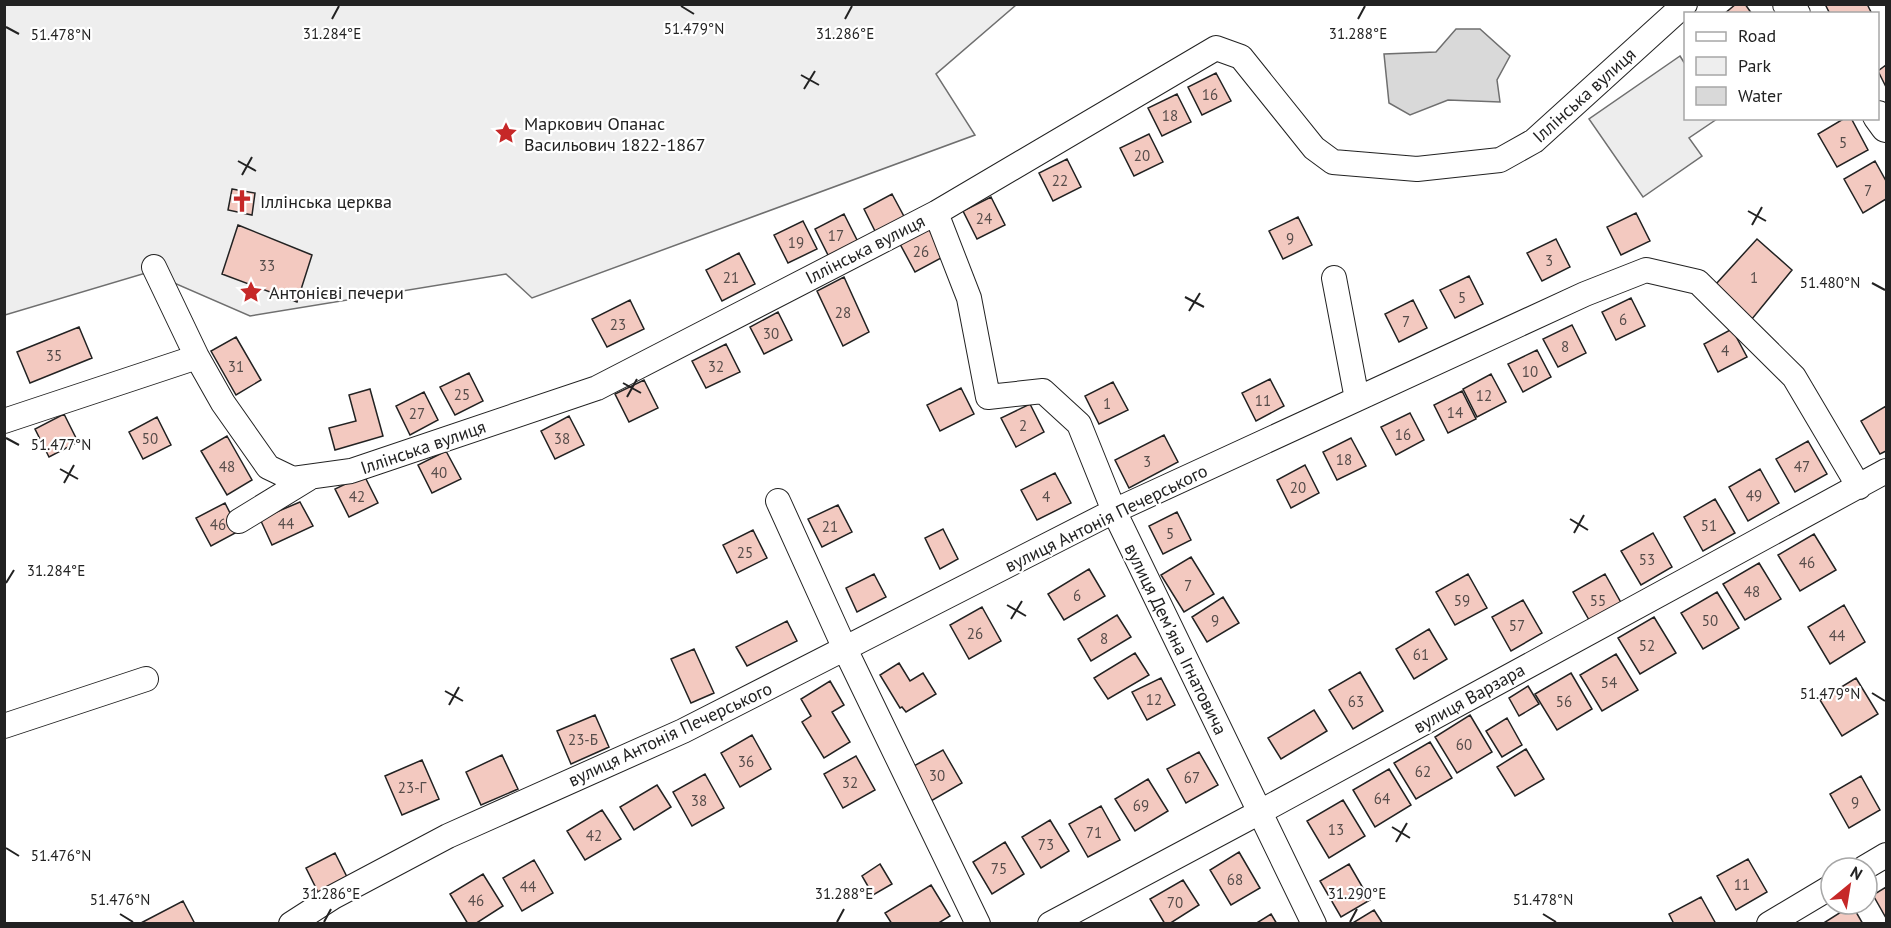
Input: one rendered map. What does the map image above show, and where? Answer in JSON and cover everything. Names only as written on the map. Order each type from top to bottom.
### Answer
[{"type":"street","name":"Іллінська вулиця","points":[[154,267],[197,357],[223,403],[268,467],[293,479],[351,471],[597,388],[936,213],[1216,48],[1241,57],[1314,148],[1333,162],[1417,169],[1500,160],[1534,141],[1685,4]]},
{"type":"street","name":"вулиця Демʼяна Ігнатовича","points":[[936,213],[969,298],[988,397],[1043,391],[1079,423],[1114,511],[1314,924]]},
{"type":"street","name":"вулиця Антонія Печерського","points":[[291,924],[333,897],[448,836],[683,731],[1114,511],[1585,294],[1646,270],[1698,282],[1794,377],[1859,487]]},
{"type":"street","points":[[1334,278],[1357,399]]},
{"type":"street","points":[[4,421],[197,357]]},
{"type":"street","name":"вулиця Варзара","points":[[1050,924],[1887,471]]},
{"type":"street","points":[[239,521],[312,477]]},
{"type":"street","points":[[778,501],[845,649],[978,924]]},
{"type":"street","points":[[4,726],[146,679]]},
{"type":"street","points":[[1769,924],[1819,894]]},
{"type":"green space","points":[[5,5],[1016,5],[936,74],[975,135],[532,298],[506,274],[250,316],[149,272],[5,315]]},
{"type":"shaded area","points":[[1680,56],[1684,62],[1684,120],[1716,120],[1689,138],[1702,156],[1643,197],[1589,119]]},
{"type":"water","points":[[1456,29],[1480,29],[1510,56],[1497,80],[1500,102],[1448,100],[1410,115],[1389,103],[1384,54],[1436,52]]},
{"type":"building","points":[[1736,4],[1745,4],[1751,12],[1726,12]]},
{"type":"building","points":[[1825,4],[1867,4],[1871,12],[1829,12]]},
{"type":"building","points":[[1886,65],[1886,87],[1879,73],[1879,70]]},
{"type":"building","points":[[1216,73],[1231,101],[1202,115],[1188,87]]},
{"type":"building","points":[[1177,94],[1191,122],[1162,136],[1148,108]]},
{"type":"building","points":[[1842,120],[1852,120],[1868,150],[1837,167],[1818,134]]},
{"type":"building","points":[[1149,134],[1163,162],[1134,176],[1120,148]]},
{"type":"building","points":[[1067,159],[1081,187],[1053,201],[1039,173]]},
{"type":"building","points":[[1875,161],[1886,181],[1886,199],[1863,213],[1844,179]]},
{"type":"building","name":"Іллінська церква","points":[[232,189],[255,193],[252,215],[228,210]]},
{"type":"building","points":[[892,194],[907,222],[878,237],[864,209]]},
{"type":"building","points":[[991,197],[1005,225],[977,239],[963,211]]},
{"type":"building","points":[[1636,213],[1650,241],[1621,255],[1607,227]]},
{"type":"building","points":[[844,214],[858,242],[829,257],[815,229]]},
{"type":"building","points":[[1298,217],[1312,245],[1283,259],[1269,231]]},
{"type":"building","points":[[803,221],[817,249],[788,263],[774,235]]},
{"type":"building","points":[[238,225],[312,255],[297,302],[222,274]]},
{"type":"building","points":[[929,229],[943,257],[915,272],[900,244]]},
{"type":"building","points":[[1556,239],[1570,267],[1542,281],[1527,253]]},
{"type":"building","points":[[1757,239],[1792,270],[1752,319],[1716,284]]},
{"type":"building","points":[[739,253],[755,284],[722,301],[706,270]]},
{"type":"building","points":[[1469,276],[1483,304],[1455,318],[1440,290]]},
{"type":"building","points":[[844,277],[869,332],[843,346],[817,291]]},
{"type":"building","points":[[1631,298],[1645,326],[1616,340],[1602,312]]},
{"type":"building","points":[[630,300],[644,329],[607,347],[592,319]]},
{"type":"building","points":[[1413,300],[1427,328],[1399,342],[1385,314]]},
{"type":"building","points":[[778,312],[792,340],[764,354],[750,327]]},
{"type":"building","points":[[1572,325],[1586,353],[1558,367],[1543,339]]},
{"type":"building","points":[[79,327],[92,358],[30,383],[17,352]]},
{"type":"building","points":[[1732,329],[1747,357],[1718,372],[1704,344]]},
{"type":"building","points":[[236,337],[261,380],[236,395],[211,351]]},
{"type":"building","points":[[726,344],[740,372],[706,388],[692,361]]},
{"type":"building","points":[[1537,350],[1551,377],[1523,392],[1508,364]]},
{"type":"building","points":[[469,373],[483,401],[455,415],[440,387]]},
{"type":"building","points":[[1491,374],[1506,402],[1477,417],[1463,389]]},
{"type":"building","points":[[1270,379],[1284,406],[1256,421],[1242,393]]},
{"type":"building","points":[[644,380],[658,408],[629,422],[615,394]]},
{"type":"building","points":[[1113,382],[1128,410],[1099,424],[1085,396]]},
{"type":"building","points":[[961,388],[974,414],[940,431],[927,405]]},
{"type":"building","points":[[370,389],[383,436],[335,450],[329,428],[356,421],[349,395]]},
{"type":"building","points":[[1462,391],[1476,419],[1448,433],[1434,405]]},
{"type":"building","points":[[424,392],[438,420],[410,435],[396,406]]},
{"type":"building","points":[[1030,404],[1044,432],[1016,447],[1001,418]]},
{"type":"building","points":[[1886,406],[1886,451],[1880,454],[1861,421]]},
{"type":"building","points":[[1410,413],[1424,440],[1396,455],[1381,427]]},
{"type":"building","points":[[64,414],[78,442],[49,457],[35,429]]},
{"type":"building","points":[[569,416],[584,445],[555,459],[541,431]]},
{"type":"building","points":[[157,417],[171,445],[143,459],[129,432]]},
{"type":"building","points":[[1164,435],[1178,462],[1129,488],[1115,460]]},
{"type":"building","points":[[227,436],[252,480],[227,495],[201,451]]},
{"type":"building","points":[[1351,438],[1366,466],[1337,480],[1323,452]]},
{"type":"building","points":[[1808,441],[1827,474],[1795,492],[1776,459]]},
{"type":"building","points":[[446,451],[461,479],[432,493],[418,465]]},
{"type":"building","points":[[1305,465],[1319,493],[1291,508],[1277,480]]},
{"type":"building","points":[[1760,469],[1779,503],[1748,521],[1729,487]]},
{"type":"building","points":[[1055,473],[1071,503],[1037,520],[1021,490]]},
{"type":"building","points":[[364,475],[378,503],[349,517],[335,489]]},
{"type":"building","points":[[1715,499],[1735,533],[1703,551],[1684,517]]},
{"type":"building","points":[[300,502],[313,526],[272,545],[260,519]]},
{"type":"building","points":[[225,503],[239,531],[211,546],[196,518]]},
{"type":"building","points":[[838,505],[852,532],[822,547],[808,519]]},
{"type":"building","points":[[1177,512],[1191,540],[1163,554],[1149,526]]},
{"type":"building","points":[[943,529],[958,559],[940,569],[925,538]]},
{"type":"building","points":[[753,530],[767,558],[737,573],[723,545]]},
{"type":"building","points":[[1653,533],[1672,567],[1641,585],[1621,551]]},
{"type":"building","points":[[1814,534],[1836,570],[1800,591],[1778,555]]},
{"type":"building","points":[[1191,557],[1214,594],[1184,612],[1161,575]]},
{"type":"building","points":[[1759,563],[1781,599],[1745,620],[1723,584]]},
{"type":"building","points":[[1089,569],[1105,596],[1064,620],[1048,594]]},
{"type":"building","points":[[874,574],[886,597],[857,612],[846,588]]},
{"type":"building","points":[[1468,574],[1487,608],[1455,625],[1436,592]]},
{"type":"building","points":[[1605,574],[1624,608],[1592,625],[1573,592]]},
{"type":"building","points":[[1717,592],[1739,628],[1703,649],[1681,613]]},
{"type":"building","points":[[1223,597],[1239,623],[1207,642],[1192,617]]},
{"type":"building","points":[[1523,600],[1542,633],[1511,651],[1492,617]]},
{"type":"building","points":[[1844,605],[1865,642],[1830,664],[1808,627]]},
{"type":"building","points":[[982,607],[1001,641],[969,659],[950,625]]},
{"type":"building","points":[[1117,615],[1131,637],[1091,661],[1078,639]]},
{"type":"building","points":[[1654,617],[1676,653],[1640,674],[1618,638]]},
{"type":"building","points":[[787,621],[797,641],[747,666],[736,647]]},
{"type":"building","points":[[1429,629],[1447,659],[1414,679],[1396,649]]},
{"type":"building","points":[[694,649],[714,693],[691,703],[671,659]]},
{"type":"building","points":[[1135,653],[1149,675],[1108,699],[1094,678]]},
{"type":"building","points":[[1616,654],[1638,690],[1602,711],[1580,675]]},
{"type":"building","points":[[899,663],[910,681],[923,673],[936,694],[906,712],[902,707],[900,708],[880,675]]},
{"type":"building","points":[[1360,672],[1383,711],[1353,729],[1329,690]]},
{"type":"building","points":[[1571,673],[1592,709],[1557,730],[1535,694]]},
{"type":"building","points":[[1161,678],[1175,705],[1147,720],[1132,692]]},
{"type":"building","points":[[1856,678],[1878,714],[1842,736],[1820,700]]},
{"type":"building","points":[[830,681],[844,705],[832,712],[850,742],[824,758],[802,722],[811,716],[801,699]]},
{"type":"building","points":[[1528,686],[1539,704],[1519,716],[1509,698]]},
{"type":"building","points":[[1314,710],[1327,731],[1281,759],[1268,738]]},
{"type":"building","points":[[595,715],[609,747],[571,764],[557,731]]},
{"type":"building","points":[[1470,715],[1492,752],[1457,773],[1435,737]]},
{"type":"building","points":[[1507,718],[1522,745],[1502,757],[1486,731]]},
{"type":"building","points":[[752,735],[771,769],[740,787],[721,753]]},
{"type":"building","points":[[1430,742],[1452,778],[1416,799],[1394,763]]},
{"type":"building","points":[[1526,749],[1544,779],[1515,796],[1497,767]]},
{"type":"building","points":[[943,750],[962,783],[931,801],[912,767]]},
{"type":"building","points":[[1199,752],[1218,785],[1186,803],[1167,769]]},
{"type":"building","points":[[502,755],[518,789],[481,805],[466,772]]},
{"type":"building","points":[[856,756],[875,790],[843,808],[824,774]]},
{"type":"building","points":[[422,760],[439,799],[402,815],[385,776]]},
{"type":"building","points":[[1389,769],[1411,805],[1375,827],[1353,790]]},
{"type":"building","points":[[705,774],[724,808],[692,826],[673,792]]},
{"type":"building","points":[[1861,776],[1880,810],[1849,828],[1830,794]]},
{"type":"building","points":[[1148,779],[1168,811],[1135,831],[1115,799]]},
{"type":"building","points":[[657,785],[671,807],[634,830],[620,807]]},
{"type":"building","points":[[1343,800],[1365,836],[1329,858],[1307,821]]},
{"type":"building","points":[[1101,806],[1120,840],[1088,857],[1069,824]]},
{"type":"building","points":[[602,810],[621,839],[585,860],[567,831]]},
{"type":"building","points":[[1050,820],[1069,851],[1041,868],[1022,837]]},
{"type":"building","points":[[1005,842],[1024,874],[992,894],[973,862]]},
{"type":"building","points":[[1239,852],[1260,888],[1231,905],[1210,870]]},
{"type":"building","points":[[335,853],[349,881],[320,896],[306,868]]},
{"type":"building","points":[[1748,859],[1767,892],[1736,910],[1717,876]]},
{"type":"building","points":[[534,860],[553,893],[522,911],[503,878]]},
{"type":"building","points":[[880,864],[892,884],[873,895],[862,876]]},
{"type":"building","points":[[1349,864],[1370,900],[1341,917],[1320,881]]},
{"type":"building","points":[[483,874],[503,906],[475,924],[468,924],[450,894]]},
{"type":"building","points":[[1183,880],[1199,905],[1169,924],[1165,924],[1150,899]]},
{"type":"building","points":[[931,885],[950,916],[937,924],[892,924],[885,913]]},
{"type":"building","points":[[1886,887],[1886,918],[1879,906],[1879,891]]},
{"type":"building","points":[[1701,897],[1716,924],[1674,924],[1669,914]]},
{"type":"building","points":[[183,901],[195,924],[139,924]]},
{"type":"building","points":[[1374,910],[1383,924],[1351,924]]},
{"type":"building","points":[[1271,914],[1277,924],[1255,924]]},
{"type":"building","points":[[1835,916],[1858,916],[1863,924],[1822,924]]},
{"type":"place","name":"Маркович Опанас Васильович 1822-1867","points":[[506,133]]},
{"type":"place","name":"Іллінська церква","points":[[242,201]]},
{"type":"place","name":"Антонієві печери","points":[[251,292]]}]
